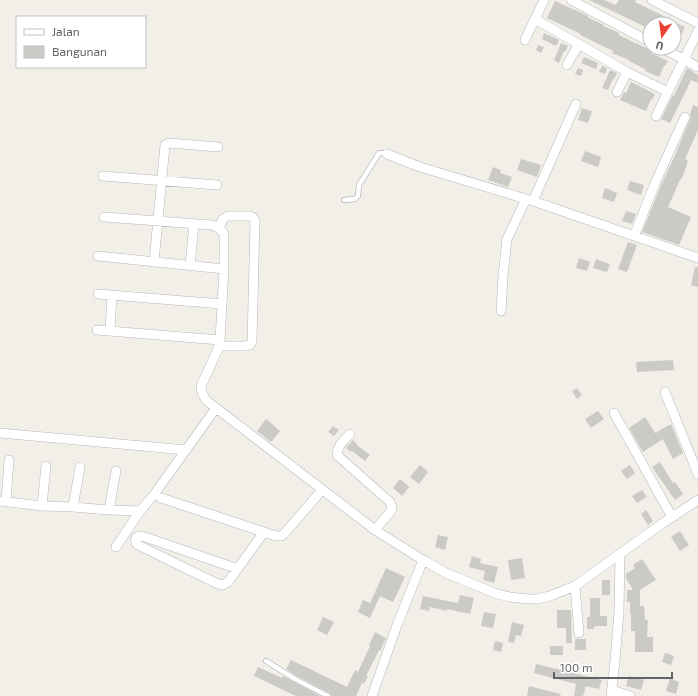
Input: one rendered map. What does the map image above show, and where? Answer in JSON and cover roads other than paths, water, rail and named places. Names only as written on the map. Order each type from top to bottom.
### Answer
[{"type":"street","points":[[524,40],[544,0]]},
{"type":"street","points":[[571,0],[642,38]]},
{"type":"street","points":[[652,0],[698,23]]},
{"type":"street","points":[[535,20],[627,72],[668,92]]},
{"type":"street","points":[[656,116],[698,31]]},
{"type":"street","points":[[567,65],[579,44]]},
{"type":"street","points":[[677,56],[698,66]]},
{"type":"street","points":[[617,92],[627,72]]},
{"type":"street","points":[[501,311],[502,284],[508,239],[529,200],[576,104]]},
{"type":"street","points":[[634,236],[656,181],[685,117]]},
{"type":"street","points":[[154,262],[165,145],[170,143],[218,147]]},
{"type":"street","points":[[387,154],[420,167],[529,200],[698,258]]},
{"type":"street","points":[[102,176],[217,185]]},
{"type":"street","points":[[97,330],[244,346],[250,345],[252,342],[256,221],[250,216],[228,216],[223,219],[219,228]]},
{"type":"street","points":[[104,217],[212,225],[221,230],[224,234],[224,269],[219,343],[218,350],[202,382],[201,390],[207,401],[375,530],[422,560],[446,572],[487,591],[510,597],[537,599],[559,593],[575,586],[698,500]]},
{"type":"street","points":[[190,266],[194,224]]},
{"type":"street","points":[[98,256],[224,269]]},
{"type":"street","points":[[98,294],[222,304]]},
{"type":"street","points":[[110,331],[112,295]]},
{"type":"street","points":[[665,392],[698,474]]},
{"type":"street","points":[[116,547],[140,511],[153,496],[216,408]]},
{"type":"street","points":[[614,413],[672,517]]},
{"type":"street","points":[[0,433],[186,450]]},
{"type":"street","points":[[350,434],[338,447],[338,456],[392,505],[391,511],[375,530]]},
{"type":"street","points":[[9,460],[3,501],[42,506],[140,511]]},
{"type":"street","points":[[42,506],[46,466]]},
{"type":"street","points":[[73,507],[80,467]]},
{"type":"street","points":[[109,510],[116,471]]},
{"type":"street","points":[[161,498],[276,536],[281,536],[322,490]]},
{"type":"street","points":[[238,569],[145,537],[139,536],[135,540],[138,545],[221,585],[228,582],[238,569],[264,532]]},
{"type":"street","points":[[620,554],[619,612],[611,693],[630,696]]},
{"type":"street","points":[[372,696],[422,560]]},
{"type":"street","points":[[575,586],[579,633]]},
{"type":"lane","points":[[344,200],[357,198],[359,185],[379,153],[382,152],[387,154]]},
{"type":"lane","points":[[266,661],[295,679],[328,696]]}]
